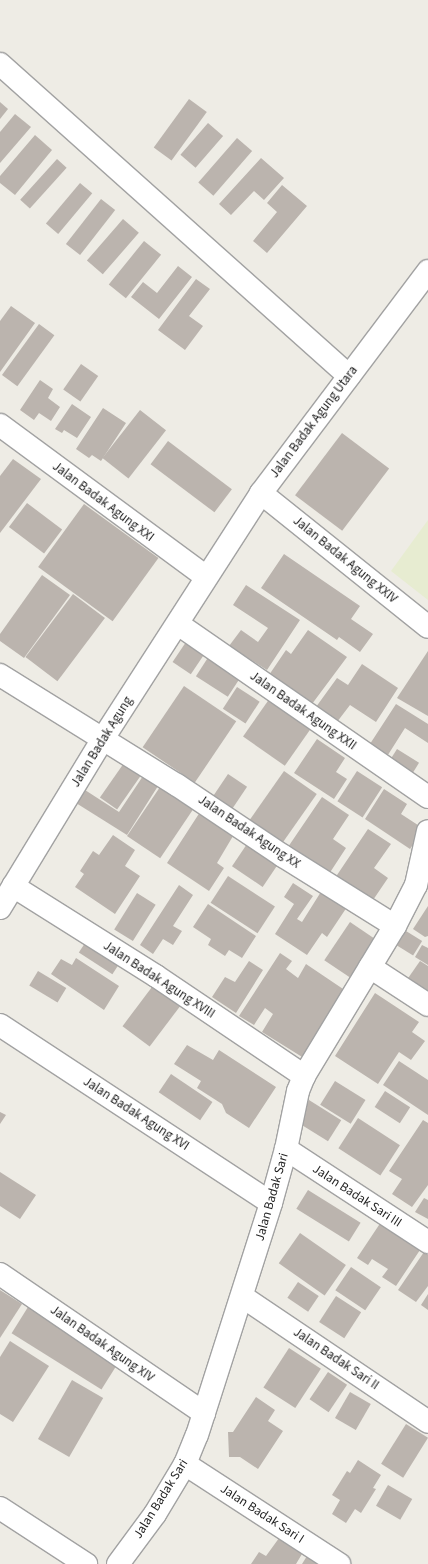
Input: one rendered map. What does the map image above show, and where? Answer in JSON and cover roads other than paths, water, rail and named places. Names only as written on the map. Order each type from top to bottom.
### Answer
[{"type":"street","points":[[0,64],[349,376]]},
{"type":"street","name":"Jalan Badak Agung Utara","points":[[206,577],[261,493],[428,271]]},
{"type":"street","name":"Jalan Badak Agung XXI","points":[[0,425],[206,577]]},
{"type":"street","name":"Jalan Badak Agung XXIV","points":[[261,493],[428,626]]},
{"type":"street","name":"Jalan Badak Agung","points":[[0,908],[102,740],[178,624],[206,577]]},
{"type":"street","name":"Jalan Badak Agung XXII","points":[[178,624],[428,797]]},
{"type":"street","name":"Jalan Badak Agung XX","points":[[0,675],[102,740],[177,785],[283,856],[395,926]]},
{"type":"street","name":"Jalan Badak Sari","points":[[118,1564],[154,1514],[185,1464],[204,1413],[243,1297],[286,1149],[298,1091],[304,1076],[395,926],[422,889],[428,831]]},
{"type":"street","name":"Jalan Badak Agung XVIII","points":[[13,886],[156,976],[304,1076]]},
{"type":"street","points":[[370,967],[428,1005]]},
{"type":"street","name":"Jalan Badak Agung XVI","points":[[0,1025],[271,1203]]},
{"type":"street","name":"Jalan Badak Sari III","points":[[286,1149],[428,1242]]},
{"type":"street","name":"Jalan Badak Agung XIV","points":[[0,1274],[204,1413]]},
{"type":"street","name":"Jalan Badak Sari II","points":[[243,1297],[428,1422]]},
{"type":"street","name":"Jalan Badak Sari I","points":[[185,1464],[339,1564]]},
{"type":"street","points":[[0,1508],[86,1564]]}]
